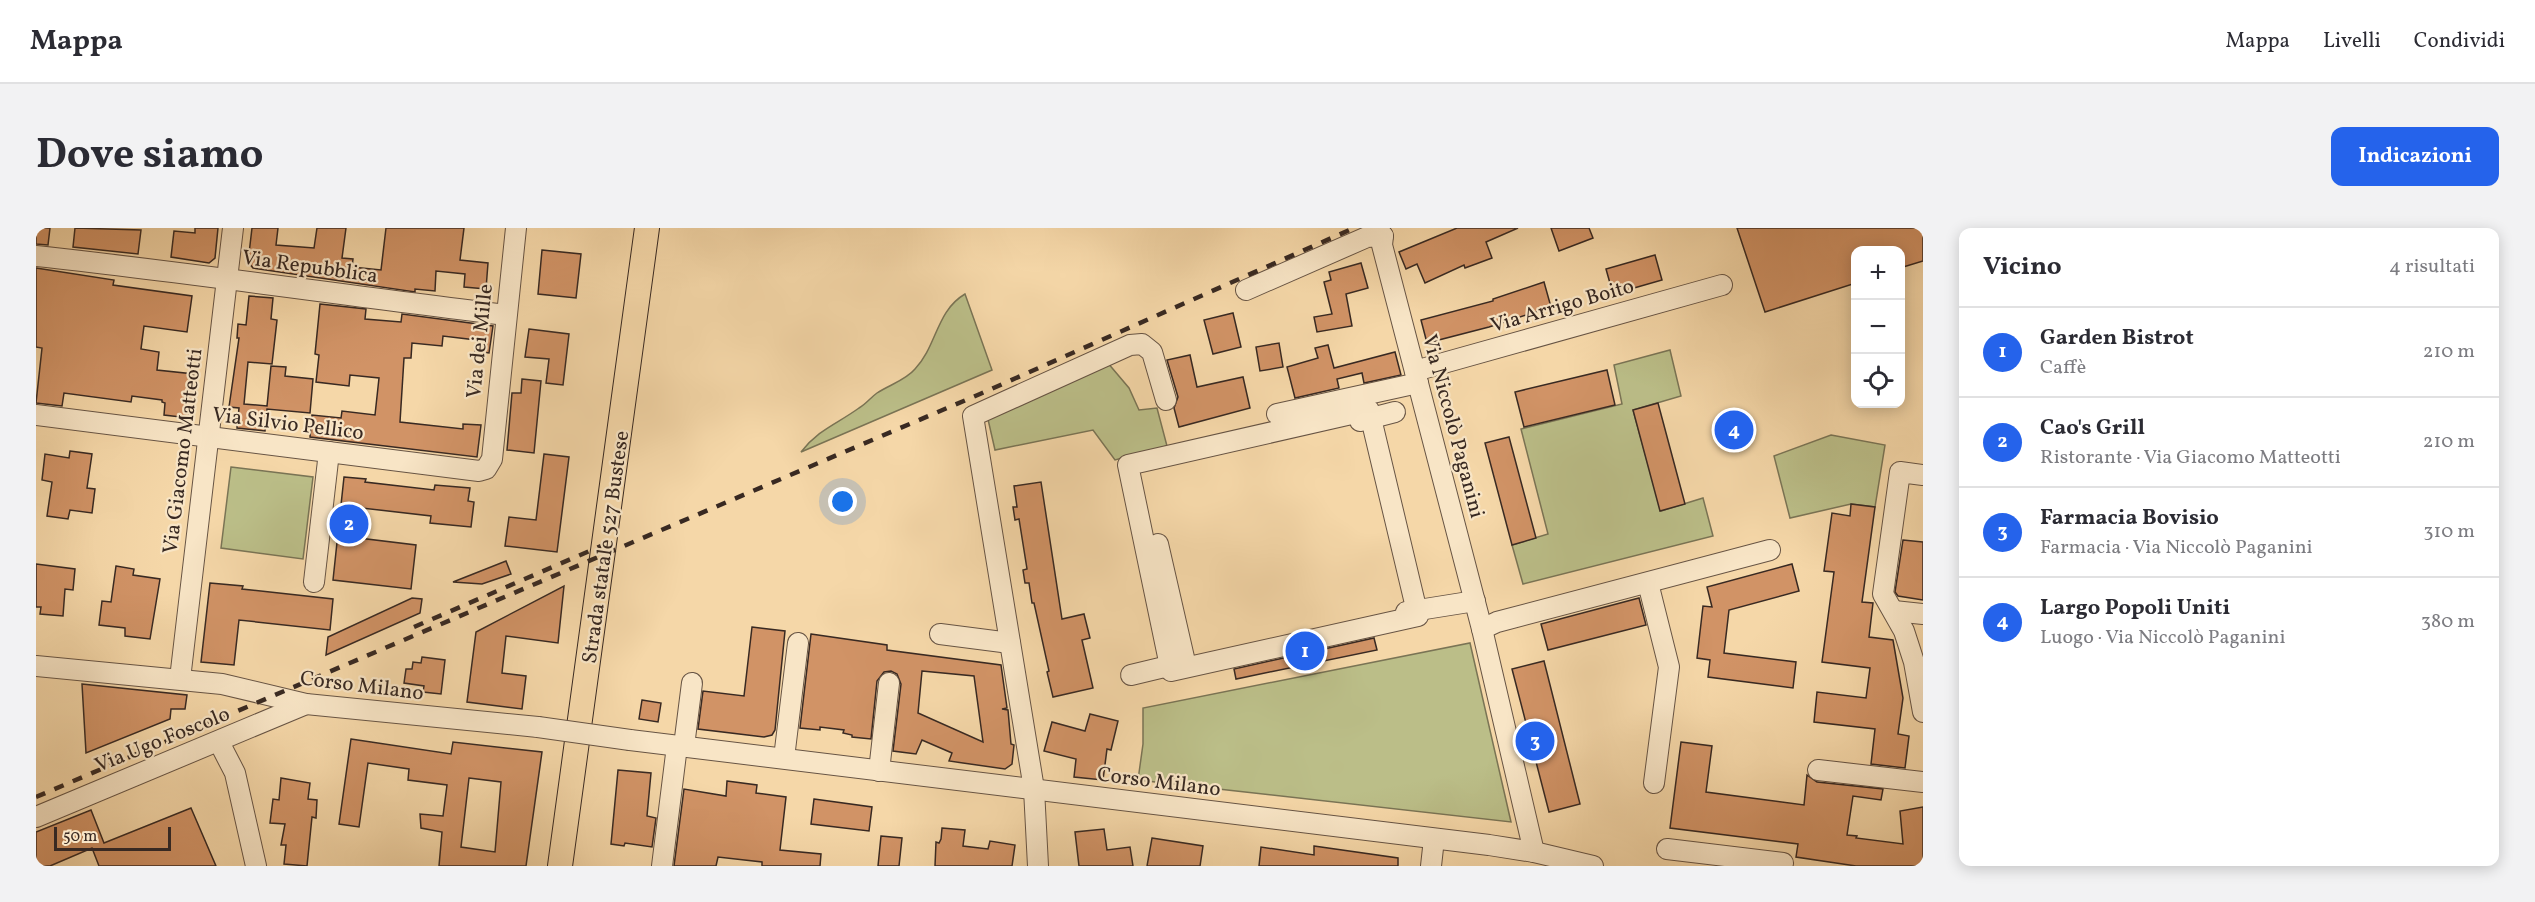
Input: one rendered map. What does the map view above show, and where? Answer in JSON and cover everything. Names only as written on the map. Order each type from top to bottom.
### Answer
[{"type":"main road","name":"Strada statale 527 Bustese","points":[[560,866],[647,228]]},
{"type":"street","name":"Via Giacomo Matteotti","points":[[180,679],[233,228]]},
{"type":"street","name":"Via dei Mille","points":[[492,459],[516,228]]},
{"type":"street","points":[[1246,290],[1367,237],[1388,232]]},
{"type":"street","name":"Via Niccolò Paganini","points":[[1388,232],[1382,245],[1482,629],[1534,852]]},
{"type":"street","name":"Via Repubblica","points":[[36,256],[506,315]]},
{"type":"street","name":"Via Arrigo Boito","points":[[1277,414],[1417,377],[1722,285]]},
{"type":"street","points":[[1038,866],[1034,789],[973,416],[1096,358],[1130,345],[1142,344],[1152,352],[1166,400]]},
{"type":"street","points":[[1369,410],[1368,419],[1413,611],[1418,616],[1171,671],[1177,664],[1128,465],[1369,410]]},
{"type":"street","points":[[1368,419],[1395,412]]},
{"type":"street","name":"Via Silvio Pellico","points":[[36,415],[479,471],[486,469],[492,459]]},
{"type":"street","points":[[314,582],[329,452]]},
{"type":"street","points":[[1923,475],[1900,472],[1883,594],[1904,631],[1914,662],[1923,712]]},
{"type":"street","points":[[1482,629],[1497,622],[1770,550]]},
{"type":"street","points":[[1648,583],[1669,668],[1654,783]]},
{"type":"street","points":[[1413,611],[1474,601]]},
{"type":"street","points":[[1894,611],[1923,614]]},
{"type":"street","points":[[940,634],[1010,643]]},
{"type":"street","points":[[784,758],[798,642]]},
{"type":"street","points":[[1131,675],[1177,664]]},
{"type":"street","name":"Corso Milano","points":[[36,666],[222,684],[306,704],[537,727],[1434,838],[1534,852],[1593,866]]},
{"type":"street","points":[[662,866],[692,683]]},
{"type":"street","points":[[879,771],[889,683]]},
{"type":"street","name":"Via Ugo Foscolo","points":[[36,817],[306,704]]},
{"type":"street","points":[[219,742],[235,773],[256,866]]},
{"type":"street","points":[[1818,770],[1923,782]]},
{"type":"street","points":[[1431,866],[1434,838]]},
{"type":"street","points":[[1667,849],[1783,863],[1782,866]]},
{"type":"green space","points":[[965,294],[992,370],[801,452],[821,432],[877,393],[911,373],[928,350],[948,310]]},
{"type":"green space","points":[[1670,350],[1681,396],[1633,410],[1661,511],[1703,498],[1713,536],[1523,584],[1512,545],[1548,534],[1521,429],[1622,404],[1614,365]]},
{"type":"green space","points":[[1107,362],[1129,388],[1139,410],[1157,408],[1167,446],[1115,460],[1093,430],[995,450],[987,415]]},
{"type":"green space","points":[[1831,435],[1885,445],[1875,507],[1851,504],[1790,518],[1774,456]]},
{"type":"green space","points":[[231,467],[313,477],[303,559],[221,548]]},
{"type":"green space","points":[[1470,643],[1511,822],[1138,780],[1143,744],[1143,708]]},
{"type":"building","points":[[36,228],[50,228],[48,245],[36,244]]},
{"type":"building","points":[[75,228],[141,230],[138,254],[73,247]]},
{"type":"building","points":[[195,228],[218,228],[215,258],[209,263],[171,257],[174,231],[195,233]]},
{"type":"building","points":[[252,228],[278,228],[276,245],[314,248],[317,228],[346,228],[342,258],[353,259],[352,267],[381,270],[386,228],[464,228],[460,260],[488,263],[486,289],[464,287],[465,274],[436,271],[435,291],[415,289],[415,292],[253,268],[248,262]]},
{"type":"building","points":[[1457,228],[1518,228],[1486,242],[1492,258],[1465,268],[1464,265],[1425,283],[1417,264],[1406,269],[1399,252]]},
{"type":"building","points":[[1551,228],[1589,228],[1593,238],[1559,251]]},
{"type":"building","points":[[1737,228],[1923,228],[1923,261],[1905,266],[1905,246],[1851,246],[1851,285],[1765,312]]},
{"type":"building","points":[[542,250],[581,254],[576,298],[538,294]]},
{"type":"building","points":[[1655,255],[1662,280],[1613,294],[1606,269]]},
{"type":"building","points":[[1361,263],[1368,288],[1346,294],[1352,326],[1317,332],[1314,317],[1332,314],[1324,282],[1331,280],[1329,272]]},
{"type":"building","points":[[36,268],[114,280],[113,285],[192,296],[187,332],[144,326],[141,349],[159,352],[157,370],[194,374],[193,385],[197,386],[194,408],[190,407],[189,418],[164,415],[165,403],[162,400],[132,396],[131,402],[64,393],[62,406],[36,403],[42,348],[36,347]]},
{"type":"building","points":[[1544,282],[1551,307],[1489,327],[1427,343],[1421,320],[1493,301],[1493,299]]},
{"type":"building","points":[[249,296],[273,298],[271,319],[277,320],[272,364],[248,362],[244,404],[267,406],[271,366],[286,367],[285,376],[313,379],[310,413],[267,409],[265,431],[237,428],[239,408],[229,407],[239,338],[237,338],[238,324],[246,325]]},
{"type":"building","points":[[320,304],[366,309],[365,319],[401,322],[402,314],[493,326],[489,353],[475,351],[476,340],[443,336],[442,346],[412,343],[411,358],[404,358],[400,422],[463,429],[463,424],[481,425],[477,457],[310,437],[312,415],[341,418],[342,411],[375,415],[379,378],[350,375],[349,386],[316,382],[319,355],[315,354]]},
{"type":"building","points":[[1233,313],[1241,347],[1213,354],[1204,320]]},
{"type":"building","points":[[529,329],[569,334],[563,385],[546,383],[549,359],[525,357]]},
{"type":"building","points":[[1279,343],[1283,367],[1260,371],[1256,347]]},
{"type":"building","points":[[1328,345],[1334,368],[1395,352],[1401,375],[1364,383],[1362,373],[1337,379],[1339,388],[1295,398],[1287,367],[1318,358],[1315,348]]},
{"type":"building","points":[[1190,355],[1197,387],[1243,377],[1250,408],[1179,427],[1174,408],[1178,397],[1167,360]]},
{"type":"building","points":[[1607,370],[1615,405],[1524,427],[1515,392]]},
{"type":"building","points":[[522,379],[541,381],[534,453],[507,450],[512,393],[521,393]]},
{"type":"building","points":[[1658,403],[1685,504],[1660,511],[1633,410]]},
{"type":"building","points":[[1509,437],[1536,538],[1512,545],[1485,443]]},
{"type":"building","points":[[70,451],[92,454],[87,488],[95,489],[92,513],[70,510],[68,519],[47,516],[52,482],[42,480],[45,454],[69,458]]},
{"type":"building","points":[[544,454],[569,457],[557,552],[505,546],[509,517],[536,520]]},
{"type":"building","points":[[344,477],[366,479],[365,482],[434,490],[435,485],[470,488],[468,501],[474,502],[471,527],[430,523],[431,516],[362,508],[359,538],[416,545],[411,589],[333,580]]},
{"type":"building","points":[[1041,482],[1062,619],[1084,614],[1090,638],[1082,640],[1093,688],[1053,697],[1034,603],[1032,603],[1029,583],[1025,583],[1023,570],[1027,569],[1019,519],[1015,520],[1013,507],[1017,507],[1014,486]]},
{"type":"building","points":[[1851,504],[1875,507],[1862,602],[1873,603],[1869,637],[1893,640],[1903,698],[1898,734],[1909,736],[1905,768],[1871,764],[1875,729],[1814,722],[1817,692],[1866,698],[1870,668],[1822,662],[1834,572],[1824,571],[1832,513],[1850,516]]},
{"type":"building","points":[[1903,540],[1923,542],[1923,600],[1898,596],[1895,592]]},
{"type":"building","points":[[506,561],[511,574],[482,584],[453,582]]},
{"type":"building","points":[[36,564],[75,569],[73,590],[65,589],[63,616],[40,614],[41,607],[36,607]]},
{"type":"building","points":[[1792,564],[1799,591],[1729,610],[1724,653],[1796,662],[1793,688],[1708,677],[1710,660],[1697,658],[1703,606],[1712,607],[1707,587]]},
{"type":"building","points":[[116,566],[134,569],[133,575],[160,579],[150,639],[125,636],[125,628],[99,625],[102,601],[111,602]]},
{"type":"building","points":[[210,583],[243,586],[242,589],[333,599],[330,630],[239,620],[234,665],[201,662]]},
{"type":"building","points":[[564,586],[558,643],[506,636],[502,673],[526,676],[522,709],[467,702],[476,632]]},
{"type":"building","points":[[412,598],[422,599],[420,613],[326,655],[328,637]]},
{"type":"building","points":[[1639,598],[1646,625],[1548,650],[1541,624]]},
{"type":"building","points":[[752,627],[785,631],[775,730],[772,735],[764,737],[698,729],[703,691],[744,696]]},
{"type":"building","points":[[811,634],[887,645],[887,650],[1001,665],[1007,708],[1002,709],[1008,710],[1011,744],[1014,745],[1012,764],[1005,769],[949,761],[952,753],[922,740],[916,754],[893,751],[901,684],[897,674],[891,671],[884,672],[877,681],[871,739],[852,737],[852,735],[843,733],[844,730],[820,727],[820,730],[800,728]],"holes":[[[922,671],[974,676],[983,742],[918,713]]]},
{"type":"building","points":[[1374,638],[1377,650],[1236,679],[1234,669]]},
{"type":"building","points":[[422,657],[445,660],[441,694],[423,692],[424,686],[404,683],[406,669],[412,669],[413,662],[421,663]]},
{"type":"building","points":[[1544,661],[1580,804],[1549,812],[1512,669]]},
{"type":"building","points":[[82,684],[187,695],[185,709],[171,709],[170,719],[86,753]]},
{"type":"building","points":[[642,700],[661,703],[658,722],[639,719]]},
{"type":"building","points":[[1090,714],[1118,721],[1111,750],[1107,749],[1103,780],[1074,777],[1076,759],[1044,751],[1052,722],[1085,731]]},
{"type":"building","points":[[351,739],[451,754],[453,742],[542,752],[526,866],[439,866],[442,832],[421,828],[420,814],[443,816],[447,785],[408,780],[409,769],[368,763],[359,827],[339,824]],"holes":[[[469,778],[501,782],[495,852],[461,847]]]},
{"type":"building","points":[[1681,742],[1712,746],[1706,792],[1804,805],[1807,775],[1817,782],[1883,789],[1881,800],[1853,796],[1847,835],[1857,836],[1856,838],[1903,844],[1900,811],[1923,807],[1923,866],[1856,866],[1796,857],[1798,844],[1670,828]]},
{"type":"building","points":[[618,770],[651,773],[647,816],[656,818],[652,847],[625,843],[624,846],[611,844]]},
{"type":"building","points":[[281,778],[310,783],[308,799],[317,800],[316,818],[312,817],[307,866],[284,864],[286,845],[281,845],[285,824],[270,823],[273,799],[279,800]]},
{"type":"building","points":[[727,781],[757,785],[756,793],[786,797],[780,850],[821,854],[820,866],[762,866],[762,862],[718,857],[716,866],[674,866],[684,789],[726,796]]},
{"type":"building","points":[[814,799],[872,807],[869,831],[811,824]]},
{"type":"building","points":[[191,808],[216,866],[99,866],[92,848],[50,866],[36,866],[36,832],[91,810],[104,843]]},
{"type":"building","points":[[942,828],[965,830],[963,846],[988,849],[990,841],[1015,845],[1012,866],[935,866],[936,842],[939,843],[941,839]]},
{"type":"building","points":[[1104,829],[1107,850],[1130,847],[1133,866],[1079,866],[1075,832]]},
{"type":"building","points":[[881,836],[902,838],[899,866],[878,866]]},
{"type":"building","points":[[1152,838],[1203,846],[1200,866],[1147,866]]},
{"type":"building","points":[[1314,846],[1398,858],[1398,866],[1259,866],[1261,847],[1314,855]]},
{"type":"railway","points":[[36,797],[980,394],[1354,228]]},
{"type":"railway","points":[[414,627],[601,546]]},
{"type":"place","name":"Largo Popoli Uniti","points":[[1734,430]]},
{"type":"place","name":"Cao's Grill","points":[[349,524]]},
{"type":"place","name":"Garden Bistrot","points":[[1305,651]]},
{"type":"place","name":"Farmacia Bovisio","points":[[1535,741]]}]
